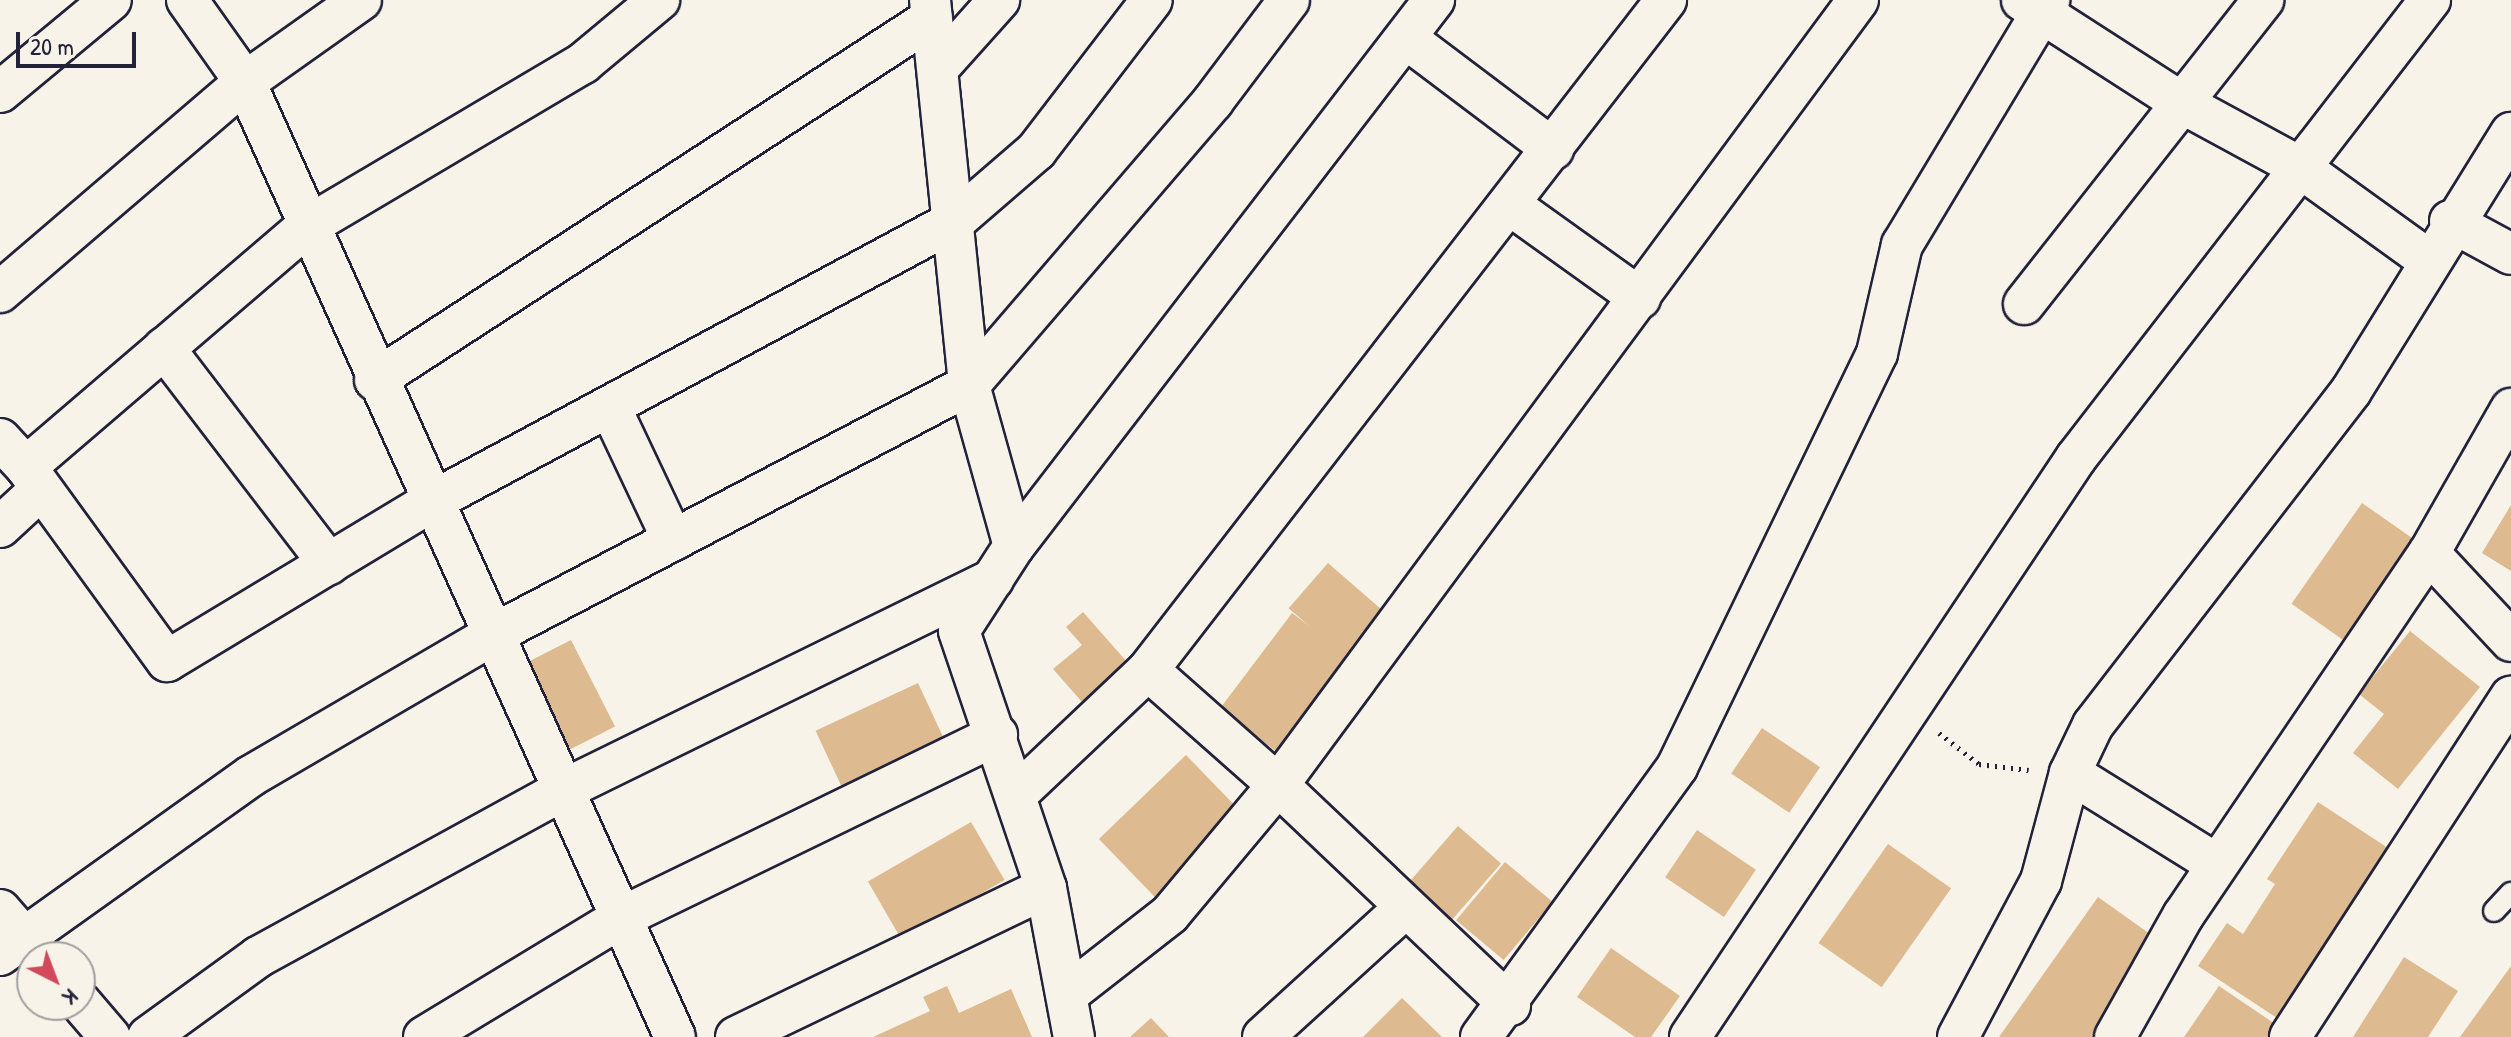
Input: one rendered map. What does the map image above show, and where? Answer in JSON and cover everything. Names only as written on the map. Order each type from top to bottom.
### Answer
[{"type":"street","points":[[0,92],[111,0]]},
{"type":"street","points":[[187,0],[245,82],[306,227],[675,1037]]},
{"type":"street","points":[[0,292],[245,82],[361,0]]},
{"type":"street","points":[[0,527],[22,465],[306,227],[583,63],[659,0]]},
{"type":"street","points":[[940,66],[999,0]]},
{"type":"street","points":[[22,465],[167,661],[431,502],[611,409],[956,220],[1036,151],[1152,0]]},
{"type":"street","points":[[16,939],[251,776],[492,635],[969,385],[1213,101],[1289,0]]},
{"type":"street","points":[[1074,1037],[1069,993],[1046,888],[1018,793],[959,631],[1003,562],[1434,0]]},
{"type":"street","points":[[1018,793],[1148,670],[1666,0]]},
{"type":"street","points":[[1069,993],[1170,914],[1278,785],[1858,0]]},
{"type":"street","points":[[2024,304],[2263,0]]},
{"type":"street","points":[[1690,1037],[1914,706],[2076,458],[2298,166],[2430,0]]},
{"type":"street","points":[[1481,1037],[1510,1005],[1677,767],[1877,353],[1902,245],[2037,4],[2180,102],[2298,166],[2427,259]]},
{"type":"street","points":[[375,380],[931,9],[956,220],[969,385],[1003,562]]},
{"type":"street","points":[[1407,39],[1553,149]]},
{"type":"street","points":[[1958,1037],[2041,881],[2070,773],[2109,701],[2351,391],[2450,221],[2511,133]]},
{"type":"street","points":[[1510,205],[1640,298]]},
{"type":"street","points":[[2450,221],[2511,254]]},
{"type":"street","points":[[164,348],[329,564]]},
{"type":"street","points":[[611,409],[673,540]]},
{"type":"street","points":[[2115,1037],[2216,864],[2429,553],[2511,409]]},
{"type":"street","points":[[2429,553],[2509,629]]},
{"type":"street","points":[[148,1037],[258,957],[563,790],[1003,562]]},
{"type":"street","points":[[1148,670],[1278,785],[1510,1005]]},
{"type":"street","points":[[2290,1037],[2511,697]]},
{"type":"street","points":[[424,1037],[622,917],[997,735]]},
{"type":"street","points":[[2070,773],[2216,864]]},
{"type":"street","points":[[736,1037],[1046,888]]},
{"type":"street","points":[[1263,1037],[1406,907]]},
{"type":"street","points":[[96,1021],[110,1037]]},
{"type":"lane","points":[[2494,911],[2511,893]]},
{"type":"path","points":[[1914,706],[1979,764],[2070,773]]},
{"type":"building","points":[[2362,503],[2421,544],[2350,645],[2291,604]]},
{"type":"building","points":[[2511,505],[2511,571],[2482,553]]},
{"type":"building","points":[[1328,563],[1391,617],[1351,663],[1289,608]]},
{"type":"building","points":[[1083,612],[1135,671],[1090,711],[1053,669],[1082,645],[1066,627]]},
{"type":"building","points":[[1292,613],[1355,661],[1283,756],[1220,709]]},
{"type":"building","points":[[2410,631],[2480,687],[2398,789],[2353,753],[2384,714],[2359,694]]},
{"type":"building","points":[[571,640],[615,726],[567,751],[523,665]]},
{"type":"building","points":[[918,683],[949,749],[846,797],[816,731]]},
{"type":"building","points":[[1762,728],[1820,767],[1789,813],[1731,774]]},
{"type":"building","points":[[1186,755],[1246,818],[1159,902],[1099,839]]},
{"type":"building","points":[[2318,802],[2388,848],[2277,1018],[2198,966],[2227,923],[2243,934],[2275,884],[2267,879]]},
{"type":"building","points":[[971,822],[1004,880],[901,940],[868,882]]},
{"type":"building","points":[[1458,826],[1501,863],[1452,920],[1409,883]]},
{"type":"building","points":[[1697,830],[1756,870],[1724,917],[1665,877]]},
{"type":"building","points":[[1888,844],[1951,888],[1882,987],[1819,943]]},
{"type":"building","points":[[1505,862],[1552,902],[1504,960],[1456,920]]},
{"type":"building","points":[[2098,897],[2164,944],[2098,1037],[1999,1037]]},
{"type":"building","points":[[1611,948],[1680,996],[1651,1037],[1635,1037],[1577,997]]},
{"type":"building","points":[[2404,957],[2458,991],[2428,1037],[2353,1037]]},
{"type":"building","points":[[2511,966],[2511,1037],[2460,1037]]},
{"type":"building","points":[[947,986],[959,1013],[1011,989],[1032,1037],[873,1037],[930,1011],[923,997]]},
{"type":"building","points":[[2219,986],[2281,1028],[2275,1037],[2184,1037]]},
{"type":"building","points":[[1402,998],[1442,1037],[1363,1037]]},
{"type":"building","points":[[1151,1018],[1169,1037],[1130,1037]]}]
